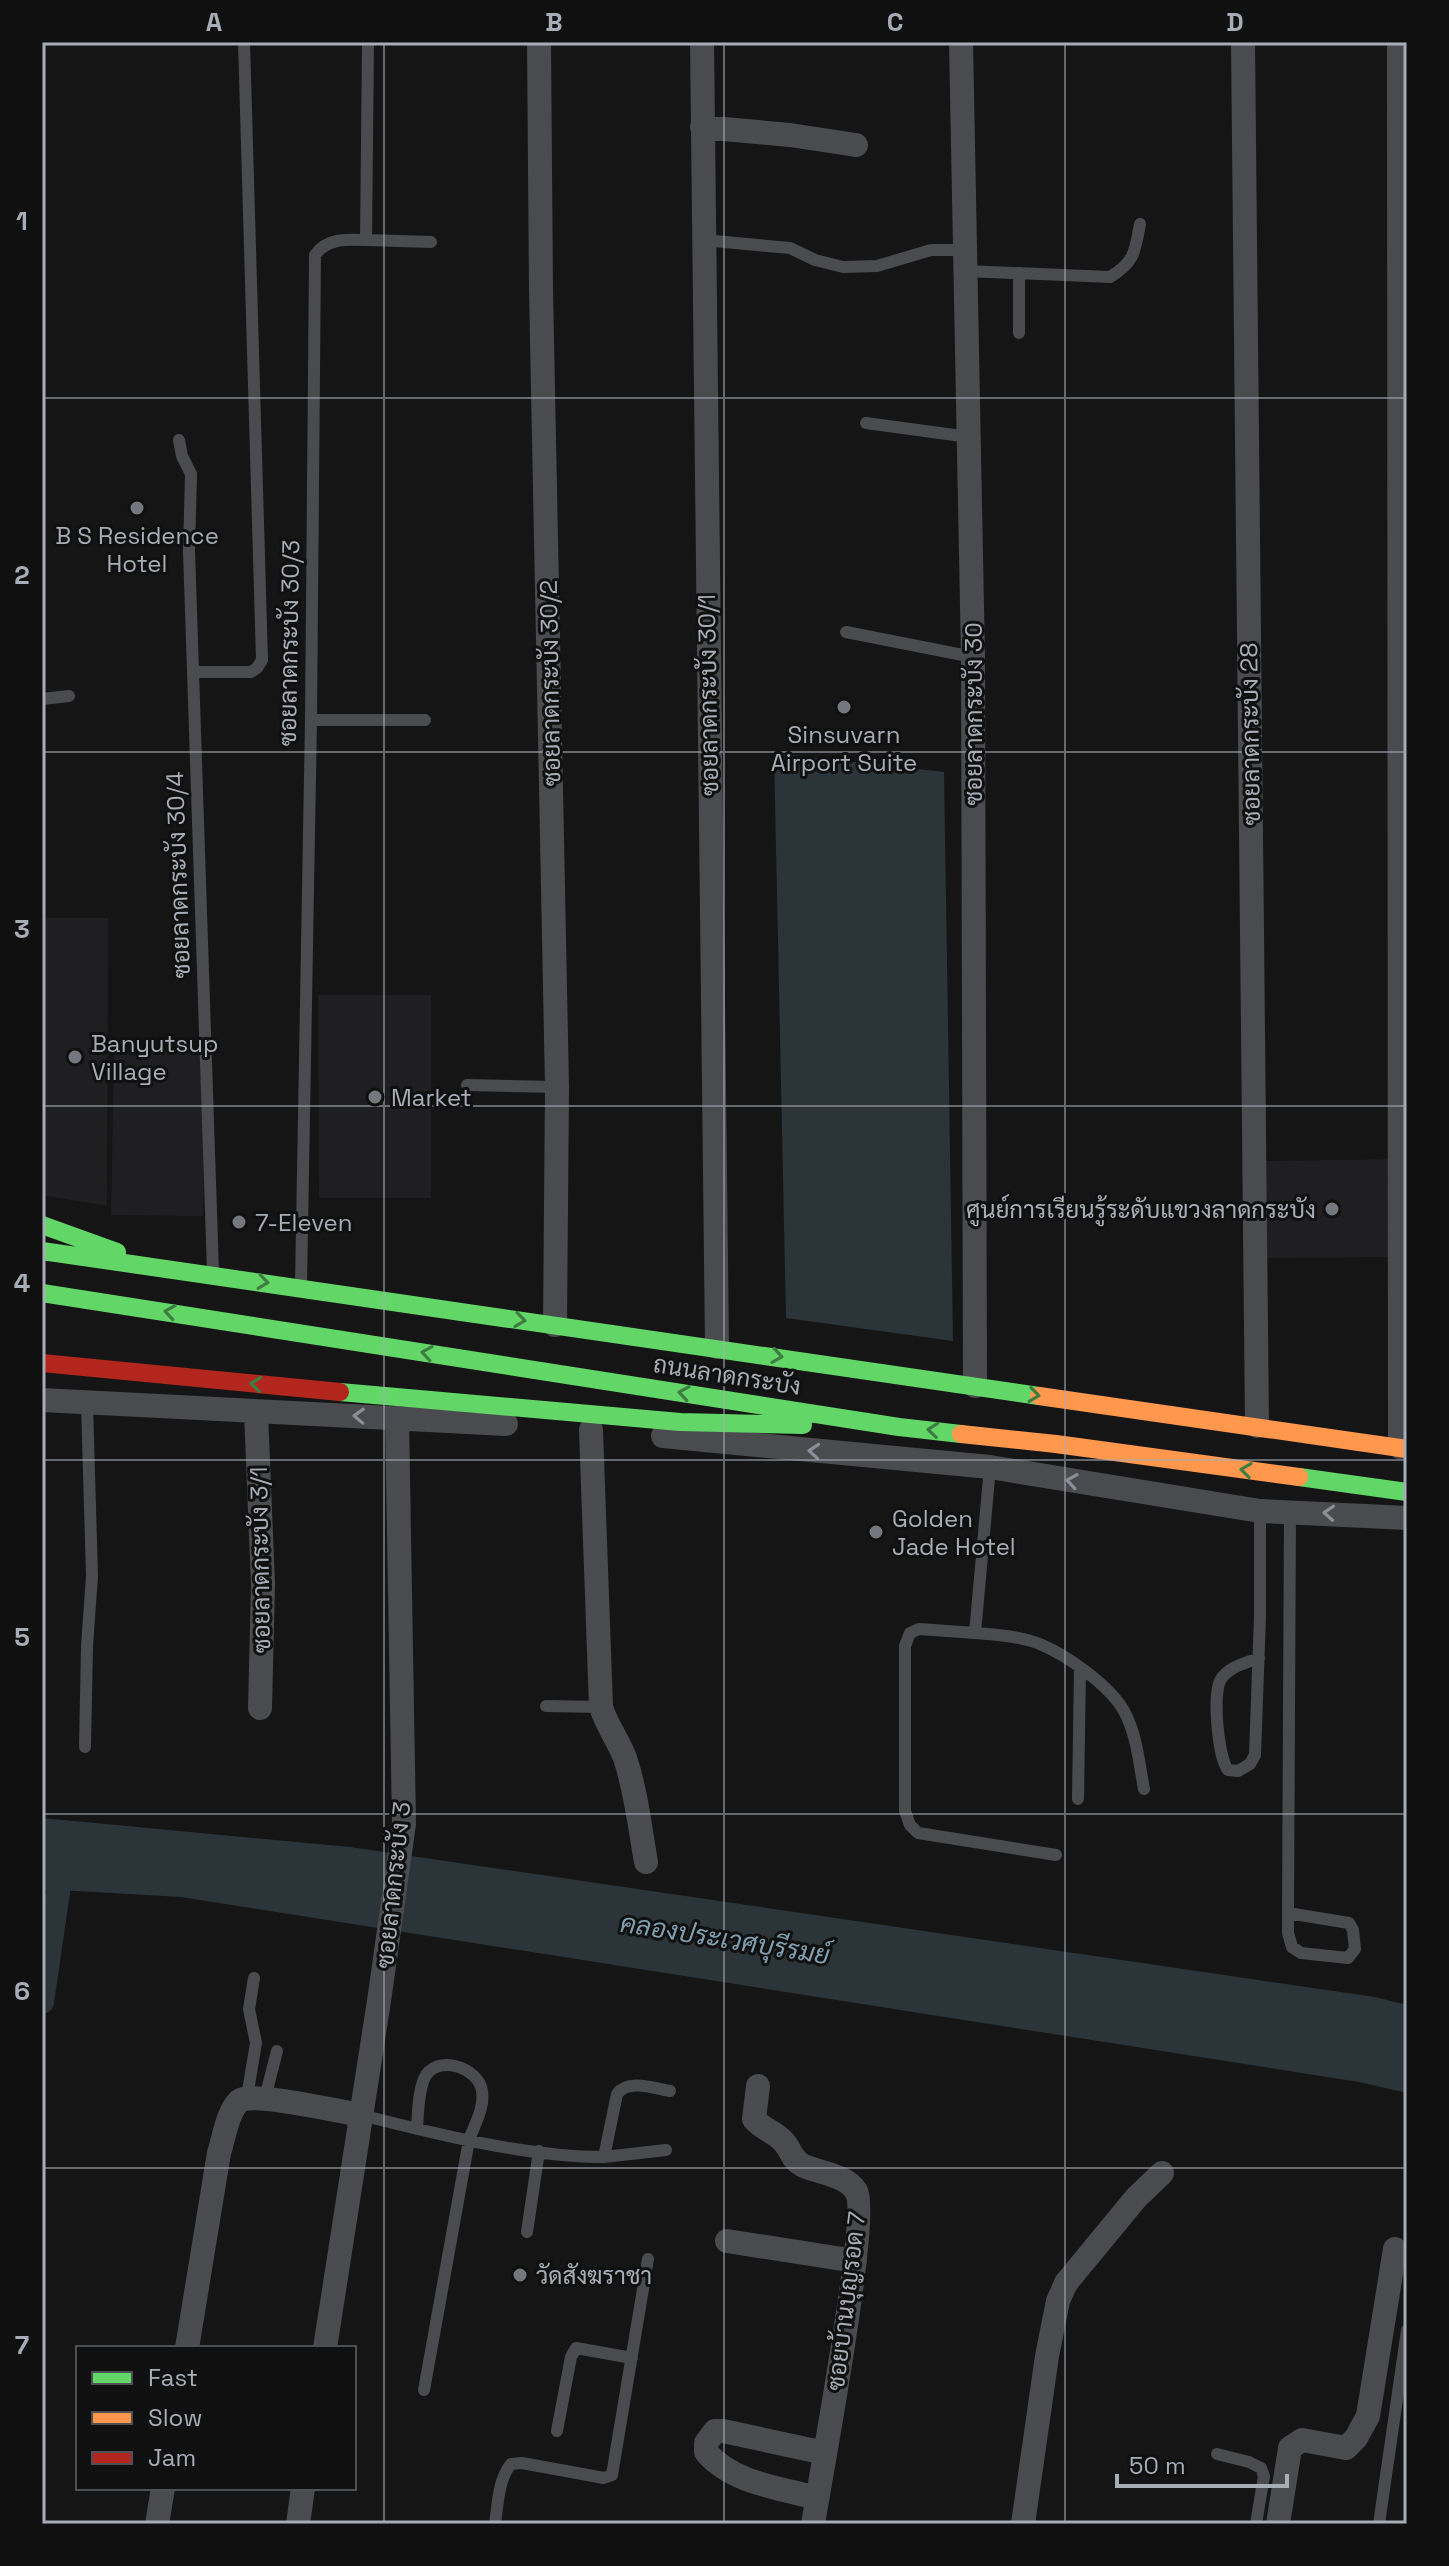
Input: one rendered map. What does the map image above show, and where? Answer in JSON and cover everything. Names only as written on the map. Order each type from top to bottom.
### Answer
[{"type":"main road","points":[[42,1225],[158,1267]]},
{"type":"main road","name":"ถนนลาดกระบัง","points":[[42,1251],[1403,1448]]},
{"type":"main road","name":"ถนนลาดกระบัง","points":[[42,1293],[899,1427],[1056,1444],[1407,1492]]},
{"type":"main road","points":[[42,1363],[501,1408],[680,1422],[899,1427]]},
{"type":"street","name":"ซอยลาดกระบัง 30/2","points":[[539,42],[557,1087],[555,1325]]},
{"type":"street","name":"ซอยลาดกระบัง 30/1","points":[[702,42],[717,1347]]},
{"type":"street","name":"ซอยลาดกระบัง 30","points":[[961,42],[973,657],[975,1386]]},
{"type":"street","name":"ซอยลาดกระบัง 28","points":[[1243,42],[1257,1426]]},
{"type":"street","points":[[1399,42],[1403,1448]]},
{"type":"street","points":[[702,127],[856,145]]},
{"type":"street","points":[[42,1400],[591,1430],[990,1467],[1260,1511],[1407,1518]]},
{"type":"street","name":"ซอยลาดกระบัง 3/1","points":[[256,1412],[263,1584],[260,1708]]},
{"type":"street","name":"ซอยลาดกระบัง 3","points":[[325,2346],[404,1824],[397,1418]]},
{"type":"street","points":[[591,1430],[601,1707],[607,1726],[619,1742],[626,1762],[646,1862]]},
{"type":"street","name":"ซอยบ้านบุญรอด 7","points":[[758,2086],[754,2119],[758,2124],[780,2138],[792,2158],[800,2164],[842,2179],[858,2193],[860,2205],[855,2261],[813,2524]]},
{"type":"street","points":[[187,2346],[219,2153],[239,2102],[256,2098],[361,2115]]},
{"type":"street","points":[[1023,2524],[1058,2301],[1066,2283],[1136,2198],[1162,2173]]},
{"type":"street","points":[[727,2241],[855,2261]]},
{"type":"street","points":[[1278,2524],[1290,2448],[1302,2440],[1346,2448],[1362,2429],[1368,2416],[1395,2249]]},
{"type":"street","points":[[817,2498],[742,2478],[715,2462],[706,2452],[706,2443],[715,2431],[723,2431],[825,2453]]},
{"type":"street","points":[[157,2524],[163,2490]]},
{"type":"street","points":[[298,2524],[303,2490]]},
{"type":"lane","points":[[194,672],[251,672],[262,660],[244,42]]},
{"type":"lane","points":[[366,240],[368,42]]},
{"type":"lane","points":[[703,240],[790,248],[815,260],[843,267],[877,266],[931,250],[1019,273],[1110,277],[1124,269],[1135,254],[1140,224]]},
{"type":"lane","name":"ซอยลาดกระบัง 30/3","points":[[301,1287],[315,255],[320,247],[330,242],[431,242]]},
{"type":"lane","points":[[1019,273],[1019,333]]},
{"type":"lane","points":[[866,423],[969,437]]},
{"type":"lane","name":"ซอยลาดกระบัง 30/4","points":[[179,440],[182,456],[191,474],[189,551],[213,1275]]},
{"type":"lane","points":[[846,632],[973,657]]},
{"type":"lane","points":[[42,699],[69,696]]},
{"type":"lane","points":[[311,720],[425,720]]},
{"type":"lane","points":[[467,1085],[557,1087]]},
{"type":"lane","points":[[85,1747],[92,1576],[87,1404]]},
{"type":"lane","points":[[975,1633],[990,1467]]},
{"type":"lane","points":[[1259,1658],[1231,1668],[1218,1688],[1222,1763],[1228,1770],[1238,1771],[1250,1764],[1255,1755],[1259,1658],[1260,1511]]},
{"type":"lane","points":[[1288,1913],[1349,1923],[1355,1949],[1348,1958],[1341,1959],[1301,1953],[1292,1947],[1288,1933],[1288,1913],[1290,1511]]},
{"type":"lane","points":[[1056,1855],[918,1833],[910,1825],[905,1811],[905,1646],[910,1633],[919,1629],[975,1633],[1040,1644],[1080,1669],[1103,1687],[1123,1710],[1135,1739],[1144,1789]]},
{"type":"lane","points":[[1078,1799],[1080,1669]]},
{"type":"lane","points":[[546,1706],[601,1707]]},
{"type":"lane","points":[[254,1978],[249,2009],[256,2043],[256,2098]]},
{"type":"lane","points":[[256,2098],[277,2051]]},
{"type":"lane","points":[[417,2129],[424,2079],[436,2066],[452,2065],[478,2079],[483,2092],[469,2140],[424,2390]]},
{"type":"lane","points":[[604,2157],[617,2094],[622,2087],[630,2085],[670,2091]]},
{"type":"lane","points":[[361,2115],[469,2140],[539,2151],[604,2157],[666,2150]]},
{"type":"lane","points":[[527,2232],[539,2151]]},
{"type":"lane","points":[[495,2524],[504,2472],[511,2464],[522,2463],[604,2478],[612,2475],[648,2259]]},
{"type":"lane","points":[[1379,2524],[1407,2330]]},
{"type":"lane","points":[[557,2431],[571,2357],[576,2348],[632,2358]]},
{"type":"lane","points":[[1217,2454],[1261,2468],[1264,2476],[1256,2524]]},
{"type":"shaded area","name":"Banyutsup Village","points":[[42,918],[108,918],[107,1206],[42,1195]]},
{"type":"shaded area","name":"Market","points":[[318,995],[431,995],[431,1198],[319,1198]]},
{"type":"shaded area","points":[[114,1050],[205,1051],[203,1216],[111,1215]]},
{"type":"shaded area","name":"ศูนย์การเรียนรู้ระดับแขวงลาดกระบัง","points":[[1397,1159],[1398,1257],[1267,1258],[1266,1161]]},
{"type":"water","points":[[774,753],[944,772],[953,1341],[786,1318]]},
{"type":"water","name":"คลองประเวศบุรีรมย์","points":[[42,1818],[350,1847],[1375,1997],[1407,2005],[1407,2093],[1359,2082],[181,1897],[42,1889]]},
{"type":"waterway","points":[[42,2002],[63,1858]]},
{"type":"traffic: fast","points":[[42,1225],[117,1252]]},
{"type":"traffic: fast","points":[[42,1251],[1039,1396]]},
{"type":"traffic: fast","points":[[42,1293],[899,1427],[961,1434]]},
{"type":"traffic: fast","points":[[340,1392],[680,1422],[803,1425]]},
{"type":"traffic: fast","points":[[1299,1477],[1407,1492]]},
{"type":"traffic: slow","points":[[1039,1396],[1407,1449]]},
{"type":"traffic: slow","points":[[961,1434],[1299,1477]]},
{"type":"traffic: jam","points":[[42,1363],[340,1392]]},
{"type":"place","name":"B S Residence Hotel","points":[[137,508]]},
{"type":"place","name":"Sinsuvarn Airport Suite","points":[[844,707]]},
{"type":"place","name":"Banyutsup Village","points":[[75,1057]]},
{"type":"place","name":"Market","points":[[375,1097]]},
{"type":"place","name":"ศูนย์การเรียนรู้ระดับแขวงลาดกระบัง","points":[[1332,1209]]},
{"type":"place","name":"7-Eleven","points":[[239,1222]]},
{"type":"place","name":"Golden Jade Hotel","points":[[876,1532]]},
{"type":"place","name":"วัดสังฆราชา","points":[[520,2275]]}]
